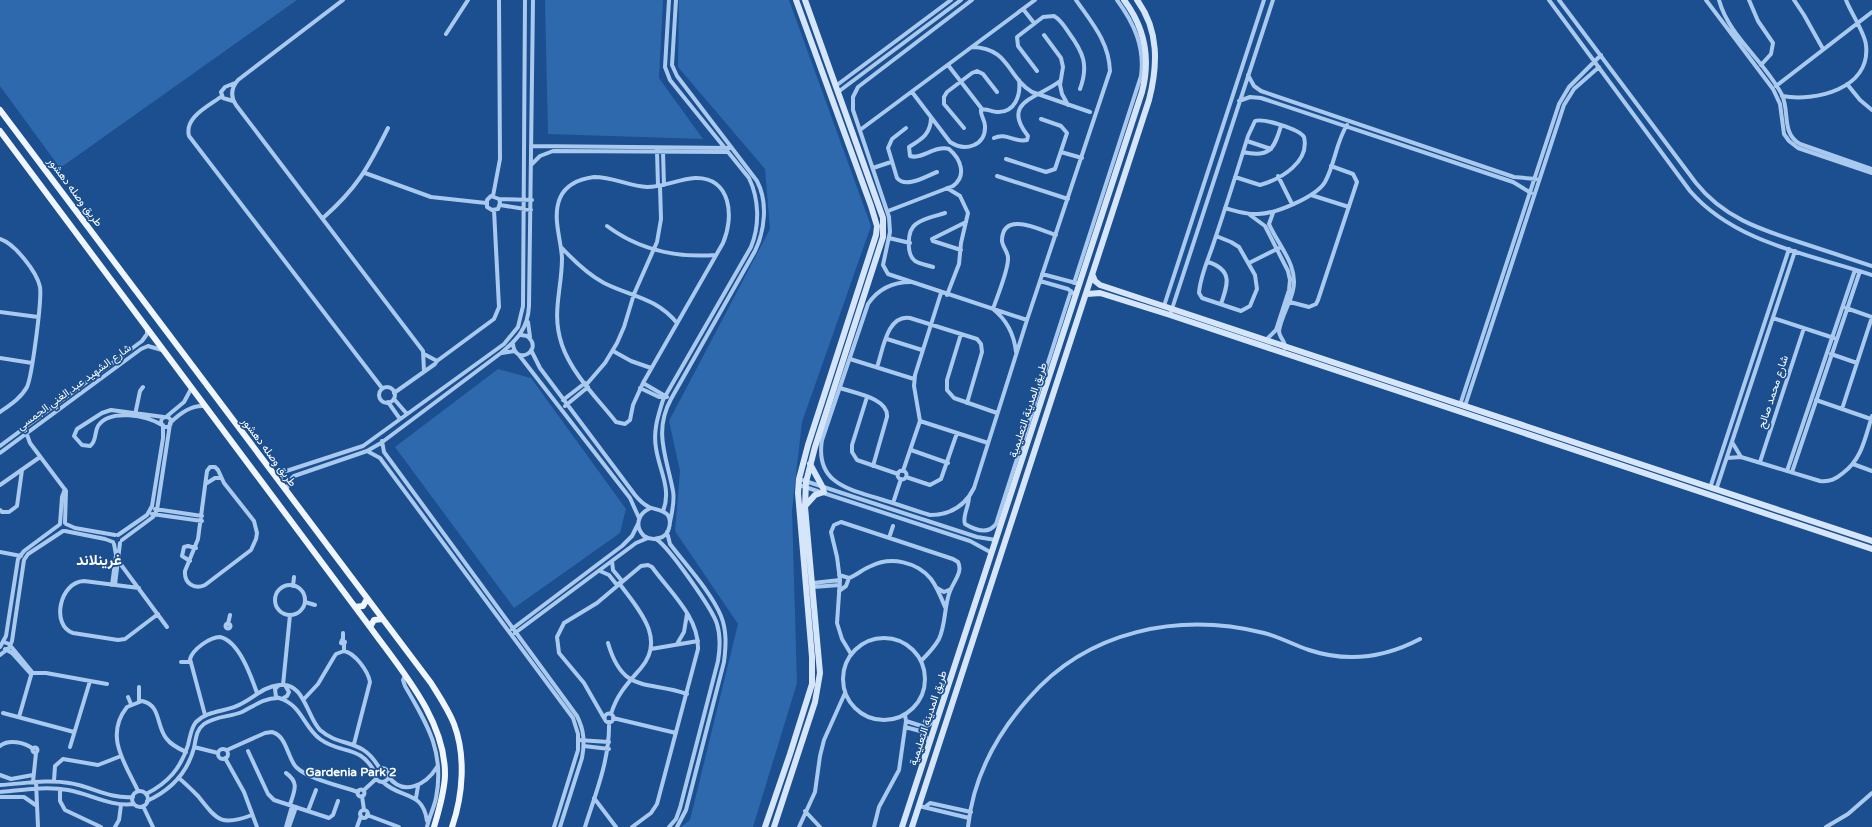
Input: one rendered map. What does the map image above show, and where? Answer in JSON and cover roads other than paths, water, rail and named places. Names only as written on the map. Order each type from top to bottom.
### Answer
[{"type":"main road","name":"طريق وصله دهشور","points":[[0,110],[273,475],[431,683],[454,725],[459,746],[461,776],[459,803],[452,827]]},
{"type":"main road","points":[[0,131],[406,676],[430,716],[439,735],[443,751],[444,788],[434,827]]},
{"type":"main road","points":[[355,607],[363,606],[367,599]]},
{"type":"main road","points":[[370,627],[374,620],[382,619]]},
{"type":"street","points":[[343,0],[235,83],[223,88],[222,96],[189,123],[187,130],[189,136],[382,388]]},
{"type":"street","points":[[446,34],[468,0]]},
{"type":"street","points":[[493,196],[500,159],[499,0]]},
{"type":"street","points":[[273,475],[351,451],[367,443],[504,344],[511,337],[520,320],[523,306],[522,208],[525,0]]},
{"type":"street","points":[[519,355],[526,355],[531,350],[533,344],[530,338],[528,321],[532,200],[533,0]]},
{"type":"street","points":[[663,511],[666,502],[666,488],[654,437],[658,414],[665,397],[751,247],[755,236],[757,214],[755,192],[749,178],[670,80],[665,67],[670,0]]},
{"type":"street","points":[[676,0],[672,65],[677,76],[755,177],[761,189],[763,208],[761,237],[755,251],[671,399],[665,415],[662,436],[663,451],[673,492],[670,522],[667,532],[670,544],[718,610],[724,627],[726,646],[724,662],[686,810],[677,827]]},
{"type":"street","points":[[765,827],[793,747],[812,684],[812,664],[799,514],[808,445],[874,246],[876,226],[871,206],[796,0]]},
{"type":"street","points":[[774,827],[818,687],[820,656],[802,483],[810,464],[877,260],[883,237],[884,225],[879,205],[838,92],[837,85],[805,0]]},
{"type":"street","points":[[837,85],[951,0]]},
{"type":"street","points":[[832,97],[961,0]]},
{"type":"street","points":[[972,0],[858,87],[854,94],[853,104],[860,130],[888,211],[890,227],[889,238],[883,263],[884,269],[888,274],[947,295],[1027,320]]},
{"type":"street","points":[[860,130],[1035,0]]},
{"type":"street","points":[[911,282],[890,286],[872,298],[868,304],[822,440],[821,455],[825,469],[834,481],[846,489],[930,515],[938,515],[953,511],[969,497],[974,488],[1042,274],[1110,72],[1110,63],[1103,38],[1076,0]]},
{"type":"street","points":[[1042,274],[1077,283],[1141,76],[1142,54],[1138,38],[1129,16],[1117,0]]},
{"type":"street","name":"طريق المدينة التعليمية","points":[[902,827],[997,540],[1075,297],[1077,283],[1142,92],[1146,73],[1146,50],[1143,35],[1136,16],[1124,0]]},
{"type":"street","name":"طريق المدينة التعليمية","points":[[912,827],[922,806],[968,658],[1062,373],[1149,100],[1156,70],[1154,38],[1146,15],[1137,0]]},
{"type":"street","points":[[1164,306],[1264,0]]},
{"type":"street","points":[[1171,312],[1273,0]]},
{"type":"street","points":[[1549,0],[1690,190],[1702,204],[1716,216],[1738,230],[1790,249],[1872,275]]},
{"type":"street","points":[[1560,0],[1696,183],[1721,208],[1738,219],[1764,230],[1872,266]]},
{"type":"street","points":[[1706,0],[1782,96],[1786,112],[1784,126]]},
{"type":"street","points":[[1719,0],[1726,16],[1742,44],[1771,78],[1775,87],[1784,126],[1791,137],[1800,144],[1872,173]]},
{"type":"street","points":[[1749,0],[1758,21],[1773,43],[1771,54],[1761,65]]},
{"type":"street","points":[[1794,0],[1804,14],[1823,49]]},
{"type":"street","points":[[1776,95],[1800,98],[1818,96],[1847,84],[1859,72],[1865,59],[1865,38],[1856,24],[1846,0]]},
{"type":"street","points":[[1023,9],[1034,23]]},
{"type":"street","points":[[1775,87],[1872,12]]},
{"type":"street","points":[[1037,71],[1016,42],[1020,34],[1034,23],[1047,15],[1054,16],[1060,21],[1080,48],[1084,68],[1080,89]]},
{"type":"street","points":[[1259,15],[1267,18]]},
{"type":"street","points":[[1044,35],[1061,58],[1062,70],[1060,81],[1062,94],[1068,105]]},
{"type":"street","points":[[972,47],[985,49],[998,54],[1019,80],[1029,90],[1036,94],[1090,112]]},
{"type":"street","points":[[1462,405],[1534,179],[1561,100],[1569,87],[1601,55]]},
{"type":"street","points":[[912,92],[952,144],[968,147],[979,141],[985,128],[981,113],[982,110],[948,65]]},
{"type":"street","points":[[1462,405],[1566,101],[1577,86],[1599,67]]},
{"type":"street","points":[[964,128],[944,104],[943,99],[947,92],[973,72],[979,72],[997,92]]},
{"type":"street","points":[[1248,74],[1251,82],[1261,91],[1514,177],[1540,180]]},
{"type":"street","points":[[1771,78],[1785,80]]},
{"type":"street","points":[[982,110],[999,112],[1011,107],[1019,95],[1019,80]]},
{"type":"street","points":[[994,138],[1005,135],[1025,141],[1027,140],[1028,136],[1019,124],[1019,112],[1025,101],[1060,81]]},
{"type":"street","points":[[235,83],[232,92],[233,101],[323,218],[424,354],[437,360]]},
{"type":"street","points":[[1847,84],[1860,100],[1872,110]]},
{"type":"street","points":[[222,96],[225,100],[233,101]]},
{"type":"street","points":[[1239,101],[1250,97],[1261,98],[1513,182],[1535,194]]},
{"type":"street","points":[[888,211],[947,188],[957,182],[961,173],[958,158],[949,149],[940,148],[916,157],[910,156],[909,148],[923,138],[929,131],[931,117]]},
{"type":"street","points":[[1006,159],[1049,172],[1055,169],[1067,136],[1065,129],[1041,119]]},
{"type":"street","points":[[1225,208],[1249,214],[1272,213],[1312,195],[1323,184],[1331,166],[1340,136],[1343,119]]},
{"type":"street","points":[[1216,236],[1235,244],[1249,263],[1255,275],[1257,284],[1250,306],[1241,311],[1202,298],[1199,293],[1216,236],[1243,152],[1252,125],[1257,120],[1300,132],[1304,137],[1304,143],[1298,164],[1278,176],[1260,185],[1235,177]]},
{"type":"street","points":[[1340,136],[1349,121]]},
{"type":"street","points":[[1243,152],[1259,155],[1271,149],[1275,143],[1281,126]]},
{"type":"street","points":[[323,218],[348,195],[365,173],[388,128]]},
{"type":"street","points":[[906,128],[888,144],[888,151],[897,178],[903,183],[910,182],[937,172]]},
{"type":"street","points":[[1247,141],[1271,149]]},
{"type":"street","points":[[949,149],[952,144]]},
{"type":"street","points":[[532,146],[732,148]]},
{"type":"street","points":[[531,165],[540,156],[553,151],[735,152]]},
{"type":"street","points":[[561,409],[601,369],[613,351],[624,327],[634,294],[654,250],[662,219],[657,152]]},
{"type":"street","points":[[660,186],[663,152]]},
{"type":"street","points":[[1061,152],[1082,158]]},
{"type":"street","points":[[874,168],[891,162]]},
{"type":"street","points":[[1288,302],[1309,307],[1316,304],[1349,207],[1357,179],[1353,174],[1331,166]]},
{"type":"street","points":[[1859,167],[1872,169]]},
{"type":"street","points":[[365,173],[431,197],[486,203]]},
{"type":"street","points":[[997,176],[1068,199]]},
{"type":"street","points":[[1278,176],[1292,204]]},
{"type":"street","points":[[601,177],[636,186],[660,186],[700,178],[710,181],[723,191],[729,205],[729,221],[725,238],[642,385],[630,420],[622,425],[616,422],[586,385],[567,357],[557,328],[556,311],[562,266],[557,217],[558,204],[563,192],[573,183],[587,178],[601,177]]},
{"type":"street","points":[[947,188],[958,194],[964,202],[968,213],[959,264],[947,295]]},
{"type":"street","points":[[1312,195],[1349,207]]},
{"type":"street","points":[[493,196],[499,199],[532,200]]},
{"type":"street","points":[[486,203],[488,198],[493,196]]},
{"type":"street","points":[[499,199],[500,205]]},
{"type":"street","points":[[486,203],[488,208],[494,210]]},
{"type":"street","points":[[494,210],[500,205],[531,210]]},
{"type":"street","points":[[394,393],[494,319],[499,311],[494,210]]},
{"type":"street","points":[[1103,210],[1113,213]]},
{"type":"street","points":[[933,266],[919,263],[913,259],[910,252],[911,231],[916,223],[945,213]]},
{"type":"street","points":[[1272,213],[1269,224],[1281,246],[1295,280],[1279,331],[1279,336],[1284,349]]},
{"type":"street","points":[[1249,214],[1265,226],[1290,276],[1288,302],[1276,330],[1266,340]]},
{"type":"street","points":[[961,250],[933,241],[932,238],[966,222]]},
{"type":"street","points":[[993,309],[1008,261],[1002,240],[1006,228],[1010,224],[1016,223],[1056,235]]},
{"type":"street","points":[[607,226],[634,243],[654,250],[685,255],[716,254]]},
{"type":"street","points":[[889,238],[910,243]]},
{"type":"street","points":[[0,239],[13,246],[38,282],[40,296],[32,363],[28,382],[24,392],[0,412]]},
{"type":"street","points":[[1249,263],[1281,246]]},
{"type":"street","points":[[561,247],[577,264],[596,278],[655,303],[677,323]]},
{"type":"street","points":[[1713,489],[1790,249]]},
{"type":"street","points":[[1713,489],[1727,458],[1796,251]]},
{"type":"street","points":[[1208,262],[1222,268],[1227,279],[1227,287],[1221,304]]},
{"type":"street","points":[[1787,471],[1855,270]]},
{"type":"street","points":[[1792,472],[1860,271]]},
{"type":"street","points":[[1093,276],[1099,285],[1164,306],[1171,312],[1426,397],[1562,446],[1872,549]]},
{"type":"street","points":[[1040,281],[1071,291],[1075,297]]},
{"type":"street","points":[[969,497],[969,506],[964,520],[965,524],[982,531],[992,529],[996,524],[1071,291]]},
{"type":"street","points":[[906,477],[906,472],[904,471],[920,421],[914,379],[941,292]]},
{"type":"street","points":[[1087,294],[1100,293],[1171,312],[1266,340],[1284,349]]},
{"type":"street","points":[[1842,307],[1872,317],[1842,409]]},
{"type":"street","points":[[993,309],[1001,316],[1010,329],[1016,354]]},
{"type":"street","points":[[0,312],[38,317]]},
{"type":"street","points":[[877,367],[891,325],[899,318],[910,318],[977,339],[982,348],[968,403]]},
{"type":"street","points":[[1773,318],[1837,339]]},
{"type":"street","points":[[286,491],[287,485],[294,476],[369,450],[382,442],[501,353],[521,335],[528,321]]},
{"type":"street","name":"شارع محمد صالح","points":[[1760,462],[1804,328]]},
{"type":"street","name":"شارع الشهيد عبد الغني الجمسي","points":[[0,446],[142,341],[147,334],[147,329]]},
{"type":"street","points":[[961,334],[946,385],[950,395],[997,413]]},
{"type":"street","points":[[521,335],[530,338]]},
{"type":"street","points":[[511,337],[514,342],[515,351],[630,498],[639,518]]},
{"type":"street","points":[[887,339],[922,350]]},
{"type":"street","points":[[142,341],[145,342],[145,346]]},
{"type":"street","name":"شارع الشهيد عبد الغني الجمسي","points":[[0,453],[145,346],[153,346],[162,350]]},
{"type":"street","points":[[531,350],[537,364],[635,495],[651,508],[663,511],[670,522]]},
{"type":"street","points":[[839,350],[846,352]]},
{"type":"street","points":[[501,353],[515,351]]},
{"type":"street","points":[[613,351],[631,361],[651,368]]},
{"type":"street","points":[[1827,353],[1857,363]]},
{"type":"street","points":[[424,354],[422,358],[424,371]]},
{"type":"street","points":[[0,358],[32,363]]},
{"type":"street","points":[[850,359],[914,379]]},
{"type":"street","points":[[1052,369],[1062,373]]},
{"type":"street","points":[[563,400],[586,385]]},
{"type":"street","points":[[642,385],[671,399]]},
{"type":"street","points":[[79,387],[83,391]]},
{"type":"street","points":[[135,415],[140,391],[143,387]]},
{"type":"street","points":[[382,388],[389,387],[394,393],[394,398],[407,414]]},
{"type":"street","points":[[382,388],[379,392],[379,398],[384,402],[388,402],[400,419]]},
{"type":"street","points":[[840,388],[883,404],[888,414],[873,466]]},
{"type":"street","points":[[113,585],[116,555],[113,537],[148,513],[151,509],[163,438],[161,420],[184,402],[191,389]]},
{"type":"street","points":[[867,397],[852,449],[853,455],[857,460],[898,474],[901,479],[893,503]]},
{"type":"street","points":[[1426,397],[1462,405],[1872,541]]},
{"type":"street","points":[[388,402],[394,398]]},
{"type":"street","points":[[1727,458],[1741,457],[1820,481],[1828,481],[1836,478],[1853,464],[1859,456],[1872,417],[1842,409],[1812,398]]},
{"type":"street","points":[[23,429],[30,443],[65,489],[62,497],[62,524],[59,529],[105,538],[114,543],[121,542],[154,515],[157,510],[170,424],[170,420],[165,417],[135,415],[115,416],[99,425],[93,444],[88,447],[82,445],[75,438],[74,433],[77,429],[93,419],[111,410],[135,415],[167,426],[170,424],[189,408],[204,406]]},
{"type":"street","points":[[395,412],[401,408]]},
{"type":"street","points":[[93,419],[99,425]]},
{"type":"street","points":[[920,421],[988,443]]},
{"type":"street","points":[[19,432],[21,437],[30,443]]},
{"type":"street","points":[[901,479],[906,477],[930,485],[934,484],[943,476],[958,433]]},
{"type":"street","points":[[1562,446],[1564,439]]},
{"type":"street","points":[[382,442],[384,452],[574,710],[581,724],[584,740],[582,758],[560,827]]},
{"type":"street","points":[[1732,442],[1741,457]]},
{"type":"street","points":[[367,443],[369,450],[380,458],[567,709],[576,726],[578,750],[554,827]]},
{"type":"street","points":[[911,450],[948,463]]},
{"type":"street","points":[[0,485],[40,457]]},
{"type":"street","points":[[810,464],[824,490],[979,544],[992,553]]},
{"type":"street","points":[[1789,464],[1794,466]]},
{"type":"street","points":[[1853,464],[1872,471]]},
{"type":"street","points":[[210,467],[217,468],[221,478],[254,522],[257,533],[254,545],[251,550],[201,587],[192,586],[186,579],[185,571],[196,548],[202,519],[208,471],[210,467]]},
{"type":"street","points":[[0,510],[2,512],[9,512],[17,506],[22,470]]},
{"type":"street","points":[[898,474],[900,471],[904,471]]},
{"type":"street","points":[[207,483],[215,478],[221,478]]},
{"type":"street","points":[[802,483],[977,537],[997,540]]},
{"type":"street","points":[[805,507],[815,495],[824,490]]},
{"type":"street","points":[[510,634],[622,546],[632,536],[638,524],[639,518],[646,510],[651,508]]},
{"type":"street","points":[[151,509],[202,519]]},
{"type":"street","points":[[148,513],[154,515],[202,519]]},
{"type":"street","points":[[851,654],[842,639],[838,627],[837,615],[840,580],[837,557],[831,536],[834,525],[845,523],[956,560],[960,565],[960,571],[951,588],[945,607],[944,623],[938,639],[933,649],[921,660]]},
{"type":"street","points":[[0,655],[10,646],[22,564],[26,557],[67,528],[62,524]]},
{"type":"street","points":[[62,524],[75,528],[117,535]]},
{"type":"street","points":[[62,524],[20,556],[16,565],[2,645],[6,650],[12,653],[28,672],[32,674],[46,673],[107,684]]},
{"type":"street","points":[[638,524],[641,532],[648,538]]},
{"type":"street","points":[[889,538],[893,526]]},
{"type":"street","points":[[656,539],[667,532]]},
{"type":"street","points":[[113,585],[121,542],[117,535]]},
{"type":"street","points":[[515,630],[636,543],[648,538],[656,539],[666,548],[710,608],[717,625],[720,643],[718,661],[680,808],[676,819],[669,827]]},
{"type":"street","points":[[190,561],[182,556],[184,547],[188,546],[196,548]]},
{"type":"street","points":[[0,552],[26,557]]},
{"type":"street","points":[[612,561],[613,570],[619,583],[648,624],[652,636],[651,649],[645,663],[630,679],[619,694],[611,714],[613,718]]},
{"type":"street","points":[[118,562],[168,627]]},
{"type":"street","points":[[813,585],[849,578],[881,562],[903,562],[923,571],[937,588],[945,607]]},
{"type":"street","points":[[609,722],[604,718],[584,683],[562,658],[557,649],[556,641],[564,623],[597,603],[642,565],[649,565],[695,626],[698,641],[687,694],[656,806],[649,815],[632,827]]},
{"type":"street","points":[[600,570],[619,583]]},
{"type":"street","points":[[293,586],[294,577]]},
{"type":"street","points":[[839,591],[846,586],[849,578]]},
{"type":"street","points":[[139,588],[79,581],[68,587],[64,595],[60,616],[62,624],[66,630],[73,634],[121,640],[131,636],[158,614]]},
{"type":"street","points":[[286,586],[293,586],[302,591],[305,602],[300,612],[290,616],[279,610],[275,600],[280,590],[286,586]]},
{"type":"street","points":[[937,588],[944,592],[951,588]]},
{"type":"street","points":[[305,602],[315,605]]},
{"type":"street","points":[[677,644],[684,632],[687,614]]},
{"type":"street","points":[[225,638],[230,615]]},
{"type":"street","points":[[143,806],[147,801],[165,792],[180,779],[189,764],[198,731],[206,722],[237,714],[266,699],[280,698],[288,694],[283,686],[290,616]]},
{"type":"street","points":[[968,827],[969,818],[982,772],[992,749],[1021,707],[1036,690],[1065,664],[1092,648],[1113,638],[1163,626],[1214,625],[1265,633],[1326,655],[1346,658],[1384,654],[1403,648],[1420,640]]},
{"type":"street","points":[[343,633],[344,651]]},
{"type":"street","points":[[205,715],[189,662],[193,652],[212,639],[225,638],[231,643],[242,659],[257,693]]},
{"type":"street","points":[[888,638],[907,645],[921,660],[925,677],[923,694],[913,708],[905,715],[889,720],[870,718],[854,708],[845,693],[842,676],[845,664],[851,654],[867,642],[888,638]]},
{"type":"street","points":[[651,649],[698,641]]},
{"type":"street","points":[[608,643],[616,663],[630,679],[646,686],[672,689],[687,694]]},
{"type":"street","points":[[2,645],[10,646],[32,674]]},
{"type":"street","points":[[304,699],[318,684],[336,654],[344,651],[352,654],[369,679],[369,686],[354,744]]},
{"type":"street","points":[[959,655],[968,658]]},
{"type":"street","points":[[181,662],[189,662]]},
{"type":"street","points":[[19,717],[32,674]]},
{"type":"street","points":[[406,676],[403,680],[404,686],[423,715],[436,748],[438,766],[436,795],[427,825]]},
{"type":"street","points":[[70,747],[90,681]]},
{"type":"street","points":[[283,686],[274,692],[280,698],[297,708],[310,729],[319,738],[330,745],[357,753],[368,761],[375,773],[376,779]]},
{"type":"street","points":[[138,792],[146,794],[161,786],[174,774],[186,752],[192,728],[205,715],[235,707],[268,687],[283,686],[296,691],[304,699],[311,717],[319,729],[332,737],[354,744],[367,751],[380,769],[387,771],[388,776],[399,785],[408,787],[418,786],[429,778],[438,766]]},
{"type":"street","points":[[139,687],[139,702]]},
{"type":"street","points":[[799,827],[817,783],[823,744],[845,693]]},
{"type":"street","points":[[128,697],[132,704]]},
{"type":"street","points":[[138,792],[121,756],[117,745],[116,736],[124,711],[132,704],[147,702],[155,709],[166,739],[171,744],[186,752]]},
{"type":"street","points":[[3,713],[74,732]]},
{"type":"street","points":[[604,718],[606,714],[611,714]]},
{"type":"street","points":[[930,745],[924,732],[925,727],[940,714]]},
{"type":"street","points":[[874,827],[879,807],[899,770],[906,721],[905,715]]},
{"type":"street","points":[[613,718],[676,733]]},
{"type":"street","points":[[585,827],[609,749],[609,722],[613,718]]},
{"type":"street","points":[[906,721],[925,727]]},
{"type":"street","points":[[905,727],[924,732]]},
{"type":"street","points":[[218,753],[221,749],[227,750],[265,733],[272,732],[281,738],[290,758],[300,770],[358,792],[358,795],[362,796]]},
{"type":"street","points":[[578,740],[609,742]]},
{"type":"street","points":[[0,746],[5,742],[12,742],[28,746],[32,749],[37,748],[33,775],[36,790],[38,827]]},
{"type":"street","points":[[584,746],[609,749]]},
{"type":"street","points":[[194,747],[218,753],[220,758],[225,758]]},
{"type":"street","points":[[225,758],[228,754],[227,750]]},
{"type":"street","points":[[248,751],[270,796],[308,812],[331,817],[338,801]]},
{"type":"street","points":[[54,781],[55,766],[63,759],[98,764],[121,756]]},
{"type":"street","points":[[225,758],[244,792],[257,827]]},
{"type":"street","points":[[375,773],[380,769]]},
{"type":"street","points":[[286,773],[293,778],[295,785],[289,827]]},
{"type":"street","points":[[0,775],[11,779],[33,775]]},
{"type":"street","points":[[383,782],[387,780],[388,776]]},
{"type":"street","points":[[180,779],[192,790],[206,809],[217,818],[231,822],[238,821],[252,815]]},
{"type":"street","points":[[376,779],[383,782],[395,791],[416,798],[425,811],[427,825]]},
{"type":"street","points":[[367,815],[367,811],[364,810],[362,796],[365,793],[364,790],[376,779]]},
{"type":"street","points":[[0,785],[54,781],[76,784],[114,796],[133,797],[138,792]]},
{"type":"street","points":[[416,798],[418,786]]},
{"type":"street","points":[[0,792],[60,789],[73,791],[107,803],[121,805],[134,804],[137,806],[143,806]]},
{"type":"street","points":[[60,789],[60,801],[65,810],[102,827]]},
{"type":"street","points":[[358,792],[360,789],[364,790]]},
{"type":"street","points":[[308,812],[316,790]]},
{"type":"street","points":[[146,794],[147,801]]},
{"type":"street","points":[[1826,827],[1848,814],[1871,796]]},
{"type":"street","points":[[0,797],[24,797],[37,806]]},
{"type":"street","points":[[133,797],[134,804]]},
{"type":"street","points":[[594,798],[616,827]]},
{"type":"street","points":[[922,806],[930,803],[971,812]]},
{"type":"street","points":[[115,827],[119,820],[121,805]]},
{"type":"street","points":[[143,806],[153,827]]},
{"type":"street","points":[[922,806],[969,818]]},
{"type":"street","points":[[356,827],[360,812],[364,810]]},
{"type":"street","points":[[805,811],[820,827]]},
{"type":"street","points":[[360,816],[364,818],[367,815],[399,827]]},
{"type":"street","points":[[286,827],[290,819]]},
{"type":"district","name":"غرينلاند","points":[[99,560]]},
{"type":"district","name":"Gardenia Park 2","points":[[351,772]]}]
